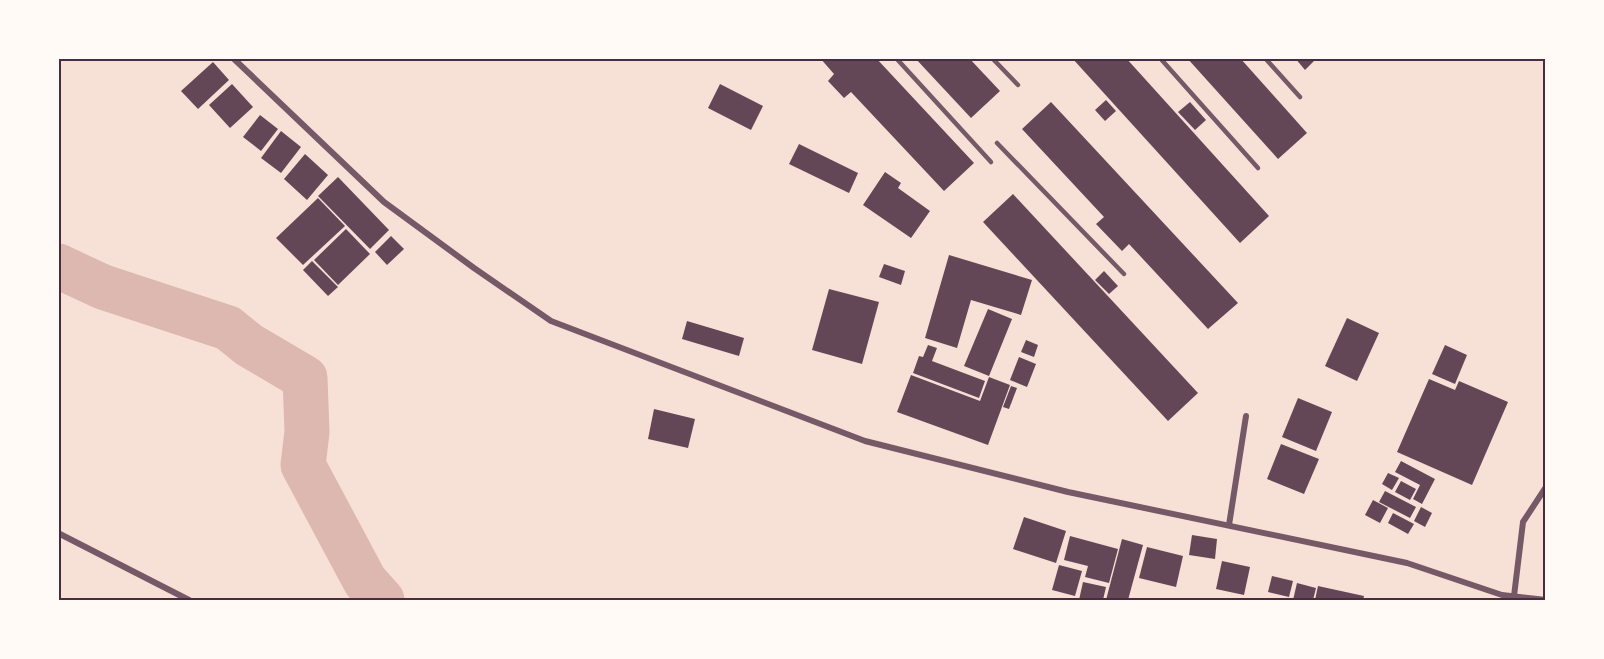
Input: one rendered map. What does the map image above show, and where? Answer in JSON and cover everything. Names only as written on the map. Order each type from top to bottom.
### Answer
[{"type":"street","points":[[233,58],[384,202],[551,321],[865,441],[1068,492],[1407,562],[1499,598],[1514,596],[1545,600]]},
{"type":"street","points":[[1228,525],[1246,416]]},
{"type":"street","points":[[1514,596],[1523,522],[1545,487]]},
{"type":"street","points":[[58,533],[189,600]]},
{"type":"lane","points":[[896,58],[991,162]]},
{"type":"lane","points":[[992,58],[1018,85]]},
{"type":"lane","points":[[1160,58],[1258,168]]},
{"type":"lane","points":[[1265,58],[1300,97]]},
{"type":"lane","points":[[997,143],[1124,274]]},
{"type":"building","points":[[820,58],[876,58],[974,163],[944,191],[851,92],[844,98],[828,81],[834,74]]},
{"type":"building","points":[[915,58],[969,58],[1000,91],[971,118]]},
{"type":"building","points":[[1072,58],[1126,58],[1269,216],[1240,243]]},
{"type":"building","points":[[1187,58],[1240,58],[1307,133],[1278,159]]},
{"type":"building","points":[[1295,58],[1317,58],[1305,70]]},
{"type":"building","points":[[213,62],[229,80],[198,109],[181,91]]},
{"type":"building","points":[[232,84],[253,107],[230,128],[209,105]]},
{"type":"building","points":[[720,84],[763,106],[751,130],[708,108]]},
{"type":"building","points":[[1106,100],[1116,111],[1105,121],[1095,110]]},
{"type":"building","points":[[1051,102],[1238,303],[1208,329],[1129,244],[1122,251],[1096,224],[1104,217],[1022,129]]},
{"type":"building","points":[[1190,102],[1206,120],[1195,130],[1178,112]]},
{"type":"building","points":[[260,115],[278,129],[261,151],[243,137]]},
{"type":"building","points":[[281,131],[301,147],[281,173],[261,158]]},
{"type":"building","points":[[799,144],[858,173],[849,193],[789,164]]},
{"type":"building","points":[[305,154],[328,175],[307,200],[284,179]]},
{"type":"building","points":[[885,172],[901,183],[898,188],[930,211],[911,238],[863,205]]},
{"type":"building","points":[[338,177],[389,230],[370,249],[318,196]]},
{"type":"building","points":[[1013,194],[1198,393],[1168,421],[983,222]]},
{"type":"building","points":[[318,198],[345,226],[303,265],[276,238]]},
{"type":"building","points":[[346,229],[370,254],[338,285],[314,260]]},
{"type":"building","points":[[391,236],[404,249],[387,265],[375,252]]},
{"type":"building","points":[[949,255],[1032,280],[1021,315],[971,300],[957,348],[925,338]]},
{"type":"building","points":[[312,261],[338,287],[328,296],[303,270]]},
{"type":"building","points":[[884,264],[905,271],[901,285],[879,277]]},
{"type":"building","points":[[1104,271],[1118,286],[1109,294],[1095,280]]},
{"type":"building","points":[[829,289],[879,302],[862,364],[812,350]]},
{"type":"building","points":[[988,309],[1012,319],[989,376],[964,366]]},
{"type":"building","points":[[1347,318],[1379,333],[1357,381],[1325,366]]},
{"type":"building","points":[[687,321],[744,338],[739,356],[682,339]]},
{"type":"building","points":[[1026,340],[1038,345],[1034,357],[1021,352]]},
{"type":"building","points":[[928,345],[937,348],[932,361],[985,381],[979,398],[913,373],[919,356],[923,357]]},
{"type":"building","points":[[1445,345],[1467,355],[1455,384],[1432,374]]},
{"type":"building","points":[[1019,357],[1036,364],[1027,387],[1010,380]]},
{"type":"building","points":[[911,375],[980,401],[989,377],[1010,385],[988,445],[897,412]]},
{"type":"building","points":[[1429,379],[1455,390],[1459,381],[1508,402],[1472,485],[1397,452]]},
{"type":"building","points":[[1011,386],[1017,388],[1009,409],[1003,407]]},
{"type":"building","points":[[1298,398],[1332,412],[1316,451],[1282,437]]},
{"type":"building","points":[[654,409],[695,419],[688,448],[648,439]]},
{"type":"building","points":[[1281,444],[1319,459],[1304,494],[1267,479]]},
{"type":"building","points":[[1401,461],[1435,479],[1422,504],[1413,499],[1420,485],[1395,472]]},
{"type":"building","points":[[1388,473],[1399,478],[1392,490],[1382,484]]},
{"type":"building","points":[[1401,481],[1416,489],[1410,500],[1395,492]]},
{"type":"building","points":[[1385,491],[1416,507],[1410,518],[1379,502]]},
{"type":"building","points":[[1373,500],[1388,508],[1380,523],[1365,515]]},
{"type":"building","points":[[1421,507],[1432,513],[1425,527],[1414,521]]},
{"type":"building","points":[[1393,513],[1414,524],[1408,534],[1388,523]]},
{"type":"building","points":[[1024,517],[1066,531],[1056,563],[1013,549]]},
{"type":"building","points":[[1192,535],[1217,539],[1215,559],[1189,555]]},
{"type":"building","points":[[1070,536],[1118,549],[1109,583],[1085,577],[1088,566],[1064,560]]},
{"type":"building","points":[[1122,539],[1143,545],[1128,600],[1106,600]]},
{"type":"building","points":[[1147,547],[1183,556],[1176,587],[1139,578]]},
{"type":"building","points":[[1222,561],[1250,567],[1244,595],[1216,589]]},
{"type":"building","points":[[1059,565],[1082,571],[1075,596],[1052,590]]},
{"type":"building","points":[[1272,576],[1293,581],[1289,597],[1268,592]]},
{"type":"building","points":[[1083,582],[1106,587],[1103,600],[1079,600]]},
{"type":"building","points":[[1297,583],[1316,588],[1313,600],[1293,600]]},
{"type":"building","points":[[1318,586],[1364,596],[1363,600],[1315,600]]},
{"type":"waterway","points":[[58,266],[103,287],[228,328],[249,345],[305,378],[307,432],[303,465],[365,581],[382,600]]}]
